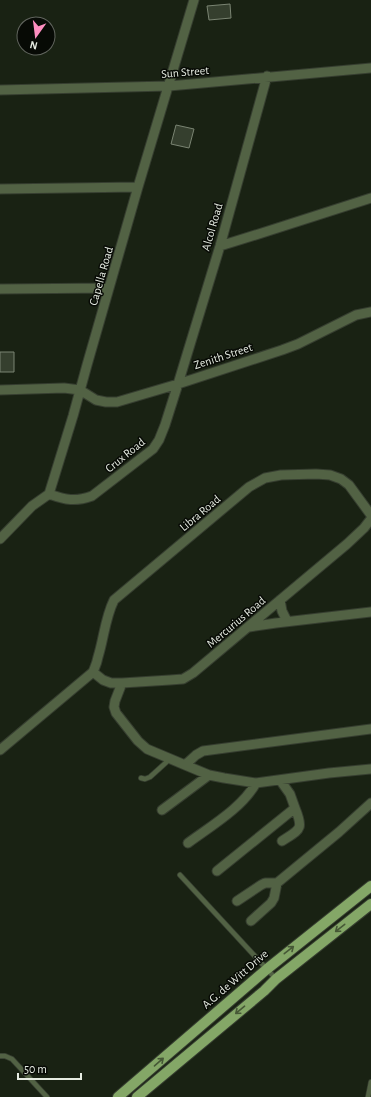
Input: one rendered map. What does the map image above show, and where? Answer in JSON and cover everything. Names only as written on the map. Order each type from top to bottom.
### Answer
[{"type":"main road","name":"A.G. de Witt Drive","points":[[118,1097],[267,969],[371,886]]},
{"type":"main road","points":[[136,1097],[276,979],[368,907],[355,899]]},
{"type":"main road","points":[[146,1073],[154,1083]]},
{"type":"street","name":"Capella Road","points":[[49,494],[194,0]]},
{"type":"street","name":"Sun Street","points":[[0,90],[169,86],[267,76],[371,68]]},
{"type":"street","name":"Alcol Road","points":[[178,384],[220,246],[267,76]]},
{"type":"street","points":[[0,189],[138,187]]},
{"type":"street","points":[[220,246],[371,198]]},
{"type":"street","points":[[0,289],[109,288]]},
{"type":"street","name":"Zenith Street","points":[[80,390],[96,400],[117,402],[282,350],[298,344],[352,317],[371,312]]},
{"type":"street","name":"Crux Road","points":[[49,494],[64,499],[75,500],[92,496],[153,449],[159,440],[165,425],[178,384]]},
{"type":"street","points":[[0,390],[64,388],[80,390]]},
{"type":"street","name":"Libra Road","points":[[93,672],[98,658],[106,618],[114,600],[249,487],[265,478],[281,475],[330,475],[341,479],[349,486],[371,515]]},
{"type":"street","points":[[0,539],[32,506],[49,494]]},
{"type":"street","name":"Mercurius Road","points":[[93,672],[103,680],[111,683],[183,679],[193,673],[347,544],[371,519]]},
{"type":"street","points":[[280,600],[282,611],[287,622]]},
{"type":"street","points":[[248,627],[371,612]]},
{"type":"street","points":[[0,750],[93,672]]},
{"type":"street","points":[[122,683],[114,707],[116,712],[138,741],[147,749],[209,775],[256,783],[371,769]]},
{"type":"street","points":[[185,766],[202,751],[371,729]]},
{"type":"street","points":[[162,810],[209,775]]},
{"type":"street","points":[[280,780],[290,794],[300,820],[298,831],[282,841]]},
{"type":"street","points":[[188,843],[241,803],[251,792],[256,783]]},
{"type":"street","points":[[251,921],[271,903],[274,898],[277,883],[339,832],[371,803]]},
{"type":"street","points":[[217,871],[295,808]]},
{"type":"street","points":[[238,900],[261,884],[277,883]]},
{"type":"lane","points":[[141,778],[145,779],[150,777],[171,758]]},
{"type":"lane","points":[[180,875],[276,979]]},
{"type":"lane","points":[[0,1056],[5,1056],[12,1059],[46,1097]]},
{"type":"lane","points":[[368,1097],[371,1082]]},
{"type":"building","points":[[230,4],[231,18],[209,20],[207,6]]},
{"type":"building","points":[[176,125],[194,129],[189,148],[171,144]]},
{"type":"building","points":[[0,352],[14,352],[14,372],[0,372]]}]
